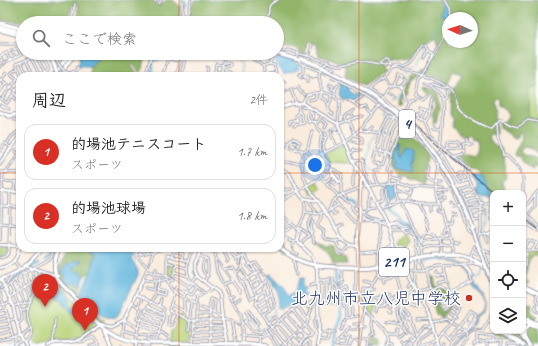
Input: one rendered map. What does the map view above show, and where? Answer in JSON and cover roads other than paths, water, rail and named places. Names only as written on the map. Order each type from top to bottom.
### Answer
[{"type":"highway","points":[[0,27],[16,31]]},
{"type":"highway","name":"4","points":[[284,55],[299,59],[330,71],[359,86],[386,106],[420,136],[436,154],[452,180],[474,229],[490,273]]},
{"type":"highway","points":[[54,60],[58,72]]},
{"type":"highway","points":[[56,72],[55,71],[65,60]]},
{"type":"highway","points":[[61,72],[71,60]]},
{"type":"highway","points":[[61,72],[71,60]]},
{"type":"highway","points":[[0,113],[9,116],[16,115]]},
{"type":"highway","name":"4","points":[[474,229],[490,276]]},
{"type":"highway","name":"211","points":[[284,251],[298,260],[316,267],[358,269]]},
{"type":"highway","points":[[59,252],[56,276],[76,295],[101,326],[112,334],[122,337]]},
{"type":"highway","name":"211","points":[[284,252],[294,260],[316,267],[342,269],[379,268],[421,258],[454,255],[489,269]]},
{"type":"highway","name":"211","points":[[421,258],[454,255]]},
{"type":"highway","points":[[526,288],[537,293]]},
{"type":"highway","points":[[526,320],[538,325]]},
{"type":"highway","points":[[526,346],[524,331],[528,326],[538,325]]},
{"type":"highway","points":[[101,326],[136,344],[265,346]]},
{"type":"highway","points":[[501,334],[517,340],[526,346]]},
{"type":"highway","points":[[519,334],[526,346]]},
{"type":"main road","points":[[0,279],[21,270],[38,252]]},
{"type":"main road","points":[[101,326],[109,338],[111,346]]},
{"type":"main road","points":[[101,326],[111,346]]},
{"type":"main road","points":[[109,338],[109,335],[112,334]]},
{"type":"street","points":[[159,4],[161,0]]},
{"type":"street","points":[[182,0],[182,16]]},
{"type":"street","points":[[185,16],[192,0]]},
{"type":"street","points":[[268,16],[269,7],[278,0]]},
{"type":"street","points":[[445,0],[450,8],[450,12]]},
{"type":"street","points":[[72,16],[75,4]]},
{"type":"street","points":[[408,100],[414,99],[419,79],[423,75],[442,41]]},
{"type":"street","points":[[0,44],[16,44]]},
{"type":"street","points":[[307,55],[310,54],[312,45]]},
{"type":"street","points":[[408,100],[402,114],[398,113],[388,103],[369,90],[394,68],[398,66],[406,66],[411,62],[424,45],[433,53],[431,60]]},
{"type":"street","points":[[0,61],[2,60],[0,56],[16,48]]},
{"type":"street","points":[[0,67],[16,58],[11,50]]},
{"type":"street","points":[[284,51],[288,50],[342,65],[358,61],[423,75],[437,81],[451,90],[463,113],[489,128],[492,128],[500,120],[514,127],[518,127],[528,120],[538,122]]},
{"type":"street","points":[[424,58],[428,50]]},
{"type":"street","points":[[6,53],[10,60]]},
{"type":"street","points":[[298,53],[298,61],[349,84],[399,120],[426,148],[438,165],[449,184],[468,231],[479,236],[489,234]]},
{"type":"street","points":[[378,65],[387,59],[389,60],[391,67]]},
{"type":"street","points":[[20,72],[16,64],[26,60],[31,70],[36,67]]},
{"type":"street","points":[[32,60],[38,72]]},
{"type":"street","points":[[38,60],[44,72]]},
{"type":"street","points":[[44,60],[48,67],[48,72]]},
{"type":"street","points":[[57,60],[58,72]]},
{"type":"street","points":[[146,72],[150,60]]},
{"type":"street","points":[[163,72],[167,60]]},
{"type":"street","points":[[174,60],[180,62],[177,72]]},
{"type":"street","points":[[182,72],[184,60]]},
{"type":"street","points":[[255,60],[263,66],[264,72]]},
{"type":"street","points":[[269,64],[272,60]]},
{"type":"street","points":[[328,61],[324,65],[334,69]]},
{"type":"street","points":[[21,62],[26,72]]},
{"type":"street","points":[[221,72],[222,66],[223,62],[230,64],[230,66],[222,66],[216,64],[215,71],[221,72],[230,72]]},
{"type":"street","points":[[263,66],[269,64],[274,65],[276,72]]},
{"type":"street","points":[[303,64],[303,73],[300,74],[300,77],[308,79],[308,75]]},
{"type":"street","points":[[72,72],[75,71],[78,68],[77,67]]},
{"type":"street","points":[[207,67],[207,72]]},
{"type":"street","points":[[16,78],[10,73],[18,68]]},
{"type":"street","points":[[320,71],[319,76],[322,92],[321,98],[326,100],[329,105],[330,112],[333,114]]},
{"type":"street","points":[[6,73],[0,80],[6,83],[11,87],[16,90],[7,103],[1,99],[11,87],[16,80]]},
{"type":"street","points":[[394,85],[399,75],[404,78],[405,82],[399,86]]},
{"type":"street","points":[[312,77],[322,76]]},
{"type":"street","points":[[384,78],[390,86]]},
{"type":"street","points":[[0,91],[6,83]]},
{"type":"street","points":[[425,83],[439,92],[441,100],[443,118],[439,153],[442,153],[460,183],[469,180]]},
{"type":"street","points":[[431,86],[433,84],[444,88],[447,87]]},
{"type":"street","points":[[330,85],[333,86],[332,89],[335,90],[335,96],[340,102],[338,124]]},
{"type":"street","points":[[382,99],[390,86],[394,85],[402,87],[404,96],[408,100]]},
{"type":"street","points":[[335,90],[338,86]]},
{"type":"street","points":[[284,92],[298,87],[304,95],[322,92],[335,96]]},
{"type":"street","points":[[291,90],[297,103],[298,111],[296,116],[300,124]]},
{"type":"street","points":[[387,91],[394,96]]},
{"type":"street","points":[[441,100],[445,98],[446,91]]},
{"type":"street","points":[[310,100],[316,98],[316,93]]},
{"type":"street","points":[[352,102],[356,101],[364,94]]},
{"type":"street","points":[[416,94],[423,100],[427,96]]},
{"type":"street","points":[[303,101],[304,95]]},
{"type":"street","points":[[284,105],[303,101],[307,95]]},
{"type":"street","points":[[329,105],[331,95]]},
{"type":"street","points":[[12,96],[16,99]]},
{"type":"street","points":[[425,121],[429,116],[432,98]]},
{"type":"street","points":[[338,100],[343,102],[347,100],[361,108],[367,107]]},
{"type":"street","points":[[303,101],[338,124],[353,161],[369,185]]},
{"type":"street","points":[[0,106],[9,109]]},
{"type":"street","points":[[284,162],[307,162],[350,140],[380,106]]},
{"type":"street","points":[[302,107],[308,108],[318,128],[322,132],[320,141],[324,161],[327,163]]},
{"type":"street","points":[[419,107],[430,112]]},
{"type":"street","points":[[346,121],[344,117],[354,110]]},
{"type":"street","points":[[368,110],[372,114]]},
{"type":"street","points":[[421,118],[425,110]]},
{"type":"street","points":[[294,126],[304,124],[301,114],[298,111]]},
{"type":"street","points":[[379,268],[395,270],[425,270],[444,266],[462,265],[471,261],[482,227],[480,203],[465,174],[466,166],[431,136],[425,121],[418,118],[418,112],[414,114]]},
{"type":"street","points":[[311,113],[307,114],[309,122],[320,120],[323,114]]},
{"type":"street","points":[[350,113],[355,118]]},
{"type":"street","points":[[338,124],[362,116]]},
{"type":"street","points":[[373,161],[378,133],[389,117],[399,120]]},
{"type":"street","points":[[290,124],[290,121],[297,119]]},
{"type":"street","points":[[359,130],[383,133],[387,131],[394,119]]},
{"type":"street","points":[[320,120],[327,124],[325,128]]},
{"type":"street","points":[[348,120],[355,135],[362,138],[361,144],[350,140]]},
{"type":"street","points":[[370,161],[373,161],[373,163],[383,164],[392,134],[399,120]]},
{"type":"street","points":[[497,122],[498,138],[503,156],[507,156],[519,168],[523,178],[523,190]]},
{"type":"street","points":[[388,170],[391,159],[390,154],[394,149],[398,136],[404,125]]},
{"type":"street","points":[[368,132],[372,126]]},
{"type":"street","points":[[434,126],[434,128],[441,129]]},
{"type":"street","points":[[331,130],[337,147]]},
{"type":"street","points":[[307,151],[312,131]]},
{"type":"street","points":[[334,131],[342,131]]},
{"type":"street","points":[[0,151],[16,133]]},
{"type":"street","points":[[325,133],[327,136],[323,145],[324,158],[339,181],[342,199],[359,208]]},
{"type":"street","points":[[380,156],[385,136],[392,134],[398,136]]},
{"type":"street","points":[[322,137],[326,138]]},
{"type":"street","points":[[289,146],[289,141],[293,138],[300,142],[296,149]]},
{"type":"street","points":[[467,139],[468,143]]},
{"type":"street","points":[[0,163],[16,141]]},
{"type":"street","points":[[448,141],[459,142],[460,148],[446,148],[448,141]]},
{"type":"street","points":[[454,157],[465,153],[463,144],[468,143],[469,145],[472,145]]},
{"type":"street","points":[[7,144],[16,151]]},
{"type":"street","points":[[284,146],[307,151],[311,156],[307,162]]},
{"type":"street","points":[[303,150],[311,169],[317,170]]},
{"type":"street","points":[[350,153],[354,150],[360,151]]},
{"type":"street","points":[[375,150],[390,154]]},
{"type":"street","points":[[0,240],[1,181],[4,172],[16,158]]},
{"type":"street","points":[[353,161],[362,160],[369,185],[387,224],[393,245],[404,261],[411,283],[429,313],[433,323],[438,346]]},
{"type":"street","points":[[317,170],[317,167],[324,161]]},
{"type":"street","points":[[302,163],[302,172],[307,186],[336,228],[342,240],[351,245],[357,246]]},
{"type":"street","points":[[322,167],[327,163]]},
{"type":"street","points":[[374,170],[379,170],[379,164]]},
{"type":"street","points":[[438,165],[436,183],[438,203],[440,213],[451,240],[454,255]]},
{"type":"street","points":[[428,167],[426,179],[436,183],[442,183]]},
{"type":"street","points":[[325,170],[329,171],[330,168]]},
{"type":"street","points":[[330,168],[342,175],[342,180],[339,181]]},
{"type":"street","points":[[353,186],[353,178],[357,168]]},
{"type":"street","points":[[317,170],[327,185],[346,198]]},
{"type":"street","points":[[0,172],[16,173]]},
{"type":"street","points":[[284,172],[289,173],[298,192],[304,199],[306,212],[296,241],[292,245],[292,249],[296,254]]},
{"type":"street","points":[[391,183],[392,172]]},
{"type":"street","points":[[455,176],[460,173],[465,174]]},
{"type":"street","points":[[460,173],[464,182]]},
{"type":"street","points":[[325,181],[328,180],[332,174],[339,183],[335,185],[332,181]]},
{"type":"street","points":[[375,175],[378,184]]},
{"type":"street","points":[[392,176],[401,178],[397,189],[398,201]]},
{"type":"street","points":[[284,200],[321,177]]},
{"type":"street","points":[[327,185],[335,178]]},
{"type":"street","points":[[361,302],[360,296],[357,296],[356,292],[358,269],[357,223],[360,212],[361,180],[363,178]]},
{"type":"street","points":[[1,181],[15,182],[14,192],[1,191]]},
{"type":"street","points":[[330,211],[334,200],[341,195],[369,185],[399,183],[413,187],[443,188]]},
{"type":"street","points":[[386,184],[388,205]]},
{"type":"street","points":[[472,186],[461,190],[469,206],[480,203],[490,203]]},
{"type":"street","points":[[408,201],[413,187]]},
{"type":"street","points":[[288,197],[284,193],[291,188]]},
{"type":"street","points":[[397,189],[410,194]]},
{"type":"street","points":[[376,201],[383,199],[382,190]]},
{"type":"street","points":[[436,191],[448,192]]},
{"type":"street","points":[[464,195],[474,191]]},
{"type":"street","points":[[526,205],[538,191]]},
{"type":"street","points":[[0,258],[7,255],[9,246],[11,212],[9,211],[10,192]]},
{"type":"street","points":[[368,208],[368,203],[372,193]]},
{"type":"street","points":[[535,195],[535,206],[527,216],[538,226]]},
{"type":"street","points":[[437,197],[445,196],[447,201]]},
{"type":"street","points":[[467,201],[477,197]]},
{"type":"street","points":[[304,199],[318,201]]},
{"type":"street","points":[[379,208],[398,201],[408,201],[430,205],[445,199]]},
{"type":"street","points":[[310,200],[316,214]]},
{"type":"street","points":[[334,200],[354,222],[357,223],[374,220],[387,224]]},
{"type":"street","points":[[402,299],[412,292],[417,262],[421,258],[423,248],[422,241],[412,227],[401,205],[404,201]]},
{"type":"street","points":[[352,203],[350,209],[356,213],[374,207]]},
{"type":"street","points":[[451,203],[453,207],[459,206]]},
{"type":"street","points":[[419,204],[428,229],[422,241]]},
{"type":"street","points":[[306,212],[316,214],[321,213],[330,211],[338,205]]},
{"type":"street","points":[[430,205],[430,211]]},
{"type":"street","points":[[1,206],[16,207]]},
{"type":"street","points":[[330,211],[334,214],[336,213],[334,209]]},
{"type":"street","points":[[481,220],[474,221],[470,209],[485,210]]},
{"type":"street","points":[[437,210],[440,213]]},
{"type":"street","points":[[360,212],[378,222],[387,224],[396,222],[405,232],[412,232],[416,237],[425,270]]},
{"type":"street","points":[[321,213],[321,218],[317,223],[317,226],[324,231],[324,238],[336,242],[342,240]]},
{"type":"street","points":[[445,223],[450,223],[452,214],[456,215]]},
{"type":"street","points":[[472,214],[486,214]]},
{"type":"street","points":[[284,217],[290,223],[310,235]]},
{"type":"street","points":[[312,217],[308,226],[314,243]]},
{"type":"street","points":[[300,244],[312,232],[311,227],[313,221]]},
{"type":"street","points":[[362,346],[360,346],[360,342],[362,318],[370,289],[379,268],[378,222]]},
{"type":"street","points":[[0,223],[16,225]]},
{"type":"street","points":[[284,226],[290,223]]},
{"type":"street","points":[[526,223],[538,231]]},
{"type":"street","points":[[336,228],[342,225]]},
{"type":"street","points":[[402,228],[406,226]]},
{"type":"street","points":[[474,229],[482,227]]},
{"type":"street","points":[[284,228],[286,231],[291,228]]},
{"type":"street","points":[[389,230],[408,228]]},
{"type":"street","points":[[443,233],[444,229],[447,228]]},
{"type":"street","points":[[427,233],[435,235],[436,239]]},
{"type":"street","points":[[410,236],[414,234]]},
{"type":"street","points":[[485,234],[488,242]]},
{"type":"street","points":[[284,236],[290,239],[289,241],[296,241],[300,244],[307,250],[314,260],[318,280],[319,333],[316,346]]},
{"type":"street","points":[[422,241],[450,237]]},
{"type":"street","points":[[440,238],[442,255]]},
{"type":"street","points":[[451,240],[458,242]]},
{"type":"street","points":[[526,245],[529,241],[537,243],[532,251]]},
{"type":"street","points":[[336,242],[342,254],[351,245]]},
{"type":"street","points":[[423,248],[452,244]]},
{"type":"street","points":[[0,245],[16,246]]},
{"type":"street","points":[[357,252],[379,251],[393,245]]},
{"type":"street","points":[[475,246],[478,250],[490,253]]},
{"type":"street","points":[[526,250],[538,251]]},
{"type":"street","points":[[473,251],[477,254],[484,252]]},
{"type":"street","points":[[0,268],[8,265],[14,260],[19,252]]},
{"type":"street","points":[[16,345],[0,293],[20,276],[48,260],[53,252]]},
{"type":"street","points":[[136,252],[136,255],[139,260],[148,268]]},
{"type":"street","points":[[122,337],[124,320],[147,271],[154,252]]},
{"type":"street","points":[[172,256],[174,252]]},
{"type":"street","points":[[177,252],[183,254],[182,259]]},
{"type":"street","points":[[191,252],[186,268],[188,276],[204,293]]},
{"type":"street","points":[[199,252],[194,266],[197,276],[218,292],[220,296],[222,318],[228,345]]},
{"type":"street","points":[[212,252],[240,292]]},
{"type":"street","points":[[216,252],[216,269],[232,303],[240,313],[242,345]]},
{"type":"street","points":[[224,252],[228,260],[227,262]]},
{"type":"street","points":[[231,252],[236,260],[244,256]]},
{"type":"street","points":[[237,252],[240,258],[239,264]]},
{"type":"street","points":[[242,252],[260,278],[271,314]]},
{"type":"street","points":[[484,252],[489,269],[486,272],[490,277]]},
{"type":"street","points":[[136,255],[146,253]]},
{"type":"street","points":[[144,257],[146,253]]},
{"type":"street","points":[[187,261],[167,255],[167,279],[170,288],[174,292],[209,313]]},
{"type":"street","points":[[198,255],[207,259],[208,276],[204,282]]},
{"type":"street","points":[[244,256],[242,268],[254,290],[256,303],[267,323],[287,346]]},
{"type":"street","points":[[205,258],[202,268],[203,272],[208,276]]},
{"type":"street","points":[[14,260],[21,270]]},
{"type":"street","points":[[294,260],[294,270],[296,275]]},
{"type":"street","points":[[167,262],[186,268]]},
{"type":"street","points":[[251,264],[256,262],[262,269]]},
{"type":"street","points":[[251,264],[248,266],[252,271],[255,269]]},
{"type":"street","points":[[464,264],[473,276]]},
{"type":"street","points":[[177,265],[173,276],[190,287]]},
{"type":"street","points":[[450,294],[472,282],[469,272],[462,265]]},
{"type":"street","points":[[26,266],[56,276]]},
{"type":"street","points":[[433,346],[440,332],[455,317],[459,308],[455,306],[455,298],[445,275],[444,266]]},
{"type":"street","points":[[316,267],[316,284],[318,293]]},
{"type":"street","points":[[224,269],[233,268],[251,299],[264,291]]},
{"type":"street","points":[[236,272],[242,268]]},
{"type":"street","points":[[33,269],[41,277],[43,282]]},
{"type":"street","points":[[33,269],[35,281]]},
{"type":"street","points":[[146,288],[153,290],[156,269]]},
{"type":"street","points":[[340,285],[343,282],[341,275],[342,269]]},
{"type":"street","points":[[428,269],[428,282],[430,288]]},
{"type":"street","points":[[384,282],[383,279],[392,277],[395,270]]},
{"type":"street","points":[[147,271],[167,276],[173,280],[168,282]]},
{"type":"street","points":[[241,282],[261,271],[266,275],[276,306],[262,315]]},
{"type":"street","points":[[175,272],[188,276]]},
{"type":"street","points":[[437,272],[438,280]]},
{"type":"street","points":[[25,273],[35,295]]},
{"type":"street","points":[[378,273],[380,277]]},
{"type":"street","points":[[0,289],[5,288],[13,274]]},
{"type":"street","points":[[136,344],[139,324],[156,293],[161,274]]},
{"type":"street","points":[[394,274],[397,277],[403,310],[407,319],[410,319]]},
{"type":"street","points":[[0,275],[0,279],[13,306],[15,319],[26,346]]},
{"type":"street","points":[[437,276],[445,275]]},
{"type":"street","points":[[20,276],[32,302]]},
{"type":"street","points":[[21,311],[28,308],[43,282],[49,276],[56,276]]},
{"type":"street","points":[[184,318],[184,297],[197,276]]},
{"type":"street","points":[[9,298],[41,277]]},
{"type":"street","points":[[251,284],[260,278]]},
{"type":"street","points":[[318,280],[329,280],[332,278],[333,303]]},
{"type":"street","points":[[143,279],[159,282],[167,279]]},
{"type":"street","points":[[15,280],[25,303]]},
{"type":"street","points":[[324,280],[324,302]]},
{"type":"street","points":[[329,280],[330,302]]},
{"type":"street","points":[[437,283],[447,280]]},
{"type":"street","points":[[223,284],[232,281]]},
{"type":"street","points":[[254,290],[268,281]]},
{"type":"street","points":[[364,281],[373,283]]},
{"type":"street","points":[[408,287],[411,283]]},
{"type":"street","points":[[10,284],[21,311],[22,320],[17,324]]},
{"type":"street","points":[[310,286],[316,284]]},
{"type":"street","points":[[333,284],[335,284],[338,288],[338,298],[334,298]]},
{"type":"street","points":[[416,292],[430,288],[432,290],[440,286],[447,290]]},
{"type":"street","points":[[197,298],[177,287],[169,310],[190,321],[222,318]]},
{"type":"street","points":[[192,295],[197,287]]},
{"type":"street","points":[[341,303],[344,301],[342,290],[347,287],[351,299],[355,302],[367,302],[385,306]]},
{"type":"street","points":[[197,320],[197,298],[210,291],[212,288]]},
{"type":"street","points":[[367,302],[363,298],[363,288],[373,290]]},
{"type":"street","points":[[156,293],[164,296],[165,290],[157,289]]},
{"type":"street","points":[[301,302],[268,330],[280,346],[305,326],[315,294],[318,293]]},
{"type":"street","points":[[537,293],[536,301],[538,302],[535,310],[538,312]]},
{"type":"street","points":[[136,294],[163,309],[162,314],[164,315],[162,324],[156,340],[148,340],[149,334]]},
{"type":"street","points":[[229,297],[233,294]]},
{"type":"street","points":[[256,303],[272,294]]},
{"type":"street","points":[[389,294],[392,300]]},
{"type":"street","points":[[385,306],[401,294]]},
{"type":"street","points":[[368,296],[379,298],[380,296],[386,297],[385,306]]},
{"type":"street","points":[[138,306],[143,297]]},
{"type":"street","points":[[232,303],[240,298]]},
{"type":"street","points":[[376,311],[379,298]]},
{"type":"street","points":[[405,298],[410,305],[417,308]]},
{"type":"street","points":[[159,306],[162,299]]},
{"type":"street","points":[[210,345],[210,299],[215,301],[214,313]]},
{"type":"street","points":[[438,299],[442,304],[448,303],[449,305]]},
{"type":"street","points":[[189,330],[191,301]]},
{"type":"street","points":[[13,306],[32,302]]},
{"type":"street","points":[[132,302],[141,309],[163,319]]},
{"type":"street","points":[[179,302],[184,304]]},
{"type":"street","points":[[318,302],[349,303],[352,310],[351,317]]},
{"type":"street","points":[[0,306],[11,303]]},
{"type":"street","points":[[340,330],[346,318],[346,311],[341,303]]},
{"type":"street","points":[[388,303],[390,312],[392,313]]},
{"type":"street","points":[[398,303],[397,309],[399,319],[405,331]]},
{"type":"street","points":[[444,310],[449,305],[454,303]]},
{"type":"street","points":[[170,304],[184,311]]},
{"type":"street","points":[[259,309],[268,304]]},
{"type":"street","points":[[148,306],[162,314]]},
{"type":"street","points":[[297,306],[308,320]]},
{"type":"street","points":[[0,340],[14,337],[22,339],[30,338],[32,333],[30,329],[28,308]]},
{"type":"street","points":[[452,308],[458,312]]},
{"type":"street","points":[[141,309],[137,318],[160,328]]},
{"type":"street","points":[[0,311],[6,310]]},
{"type":"street","points":[[255,325],[258,323],[248,310],[246,312],[250,317],[255,325],[260,332]]},
{"type":"street","points":[[292,310],[311,333],[311,336],[305,337],[299,346]]},
{"type":"street","points":[[364,310],[385,328],[387,333],[386,346]]},
{"type":"street","points":[[403,310],[410,314],[410,319],[416,334]]},
{"type":"street","points":[[403,310],[401,314],[401,322],[413,337]]},
{"type":"street","points":[[448,338],[467,317],[470,310],[476,314],[471,325],[465,332],[456,336],[449,346]]},
{"type":"street","points":[[172,312],[169,317],[168,325],[172,325],[177,315]]},
{"type":"street","points":[[197,314],[214,313],[241,326]]},
{"type":"street","points":[[417,320],[430,319],[429,313]]},
{"type":"street","points":[[448,313],[455,317]]},
{"type":"street","points":[[0,317],[8,315]]},
{"type":"street","points":[[143,315],[162,324]]},
{"type":"street","points":[[286,315],[305,337]]},
{"type":"street","points":[[241,326],[250,317]]},
{"type":"street","points":[[267,323],[275,317],[279,321]]},
{"type":"street","points":[[371,335],[374,334],[372,325],[373,317]]},
{"type":"street","points":[[346,318],[362,318]]},
{"type":"street","points":[[0,322],[15,319]]},
{"type":"street","points":[[53,343],[55,319]]},
{"type":"street","points":[[282,319],[301,342]]},
{"type":"street","points":[[401,341],[405,346],[425,326],[430,327],[433,323],[446,319],[468,335]]},
{"type":"street","points":[[460,346],[466,341],[468,335],[474,331],[484,329],[490,319]]},
{"type":"street","points":[[77,346],[79,341],[103,324],[112,326],[124,320]]},
{"type":"street","points":[[124,320],[138,328]]},
{"type":"street","points":[[191,344],[194,337],[194,320]]},
{"type":"street","points":[[231,320],[236,345]]},
{"type":"street","points":[[245,321],[251,331],[259,333],[264,329],[276,346]]},
{"type":"street","points":[[387,322],[401,322]]},
{"type":"street","points":[[276,323],[296,346]]},
{"type":"street","points":[[139,324],[159,333],[163,333],[169,338],[170,344]]},
{"type":"street","points":[[354,324],[366,327]]},
{"type":"street","points":[[194,325],[224,326]]},
{"type":"street","points":[[0,328],[10,326]]},
{"type":"street","points":[[350,330],[357,330],[362,326]]},
{"type":"street","points":[[349,327],[337,341],[336,345],[345,346],[348,337],[360,342]]},
{"type":"street","points":[[395,333],[396,328]]},
{"type":"street","points":[[420,346],[419,340],[434,328]]},
{"type":"street","points":[[16,345],[30,329]]},
{"type":"street","points":[[124,330],[138,334],[158,336]]},
{"type":"street","points":[[477,343],[478,330]]},
{"type":"street","points":[[0,334],[11,331]]},
{"type":"street","points":[[194,331],[225,331]]},
{"type":"street","points":[[318,339],[327,341],[329,332]]},
{"type":"street","points":[[387,333],[395,333],[397,336],[402,332]]},
{"type":"street","points":[[440,332],[445,334],[452,342]]},
{"type":"street","points":[[319,333],[334,333]]},
{"type":"street","points":[[241,336],[262,337],[268,334]]},
{"type":"street","points":[[478,335],[494,336],[493,341]]},
{"type":"street","points":[[48,346],[53,343],[79,341],[86,342],[94,337],[100,346]]},
{"type":"street","points":[[194,337],[226,337]]},
{"type":"street","points":[[258,337],[260,345]]},
{"type":"street","points":[[401,341],[409,337],[412,346]]},
{"type":"street","points":[[340,338],[347,340]]},
{"type":"street","points":[[350,346],[353,339]]},
{"type":"street","points":[[361,339],[369,339],[368,346]]},
{"type":"street","points":[[420,346],[436,339]]},
{"type":"street","points":[[303,346],[307,340],[309,346]]},
{"type":"street","points":[[401,341],[401,346]]},
{"type":"street","points":[[487,341],[487,346]]},
{"type":"street","points":[[474,346],[474,344],[487,341],[501,341],[501,346]]},
{"type":"street","points":[[90,346],[98,342]]},
{"type":"street","points":[[387,342],[391,342],[391,346]]},
{"type":"street","points":[[417,343],[420,346]]},
{"type":"street","points":[[507,346],[507,344],[518,344],[519,346]]},
{"type":"street","points":[[143,346],[149,346]]},
{"type":"water","points":[[440,2],[445,5],[448,12],[442,12],[442,15],[440,14],[442,9]]},
{"type":"water","points":[[284,56],[297,61],[296,62],[299,64],[300,69],[284,74],[275,62],[276,60],[284,60]]},
{"type":"water","points":[[80,60],[96,60],[90,66],[78,65]]},
{"type":"water","points":[[339,83],[348,86],[348,90],[353,95],[359,92],[362,94],[359,99],[354,102],[341,98],[339,94],[341,84],[338,85]]},
{"type":"water","points":[[398,144],[400,145],[402,159],[406,149],[414,151],[412,167],[413,172],[394,168],[398,165],[394,155],[398,150]]},
{"type":"water","points":[[472,176],[482,176],[490,194],[490,198],[479,197],[477,192],[478,185]]},
{"type":"water","points":[[397,184],[396,198],[389,201],[387,185]]},
{"type":"water","points":[[95,252],[134,252],[132,259],[138,271],[138,275],[117,317],[106,316],[96,310],[81,292],[91,271],[96,254]]},
{"type":"water","points":[[438,259],[458,262],[466,266],[473,281],[483,296],[485,303],[473,286],[467,269],[459,264]]},
{"type":"water","points":[[81,260],[74,269],[77,272],[81,272],[85,276],[81,286],[73,282],[69,286],[62,271],[66,264],[70,265],[74,261]]},
{"type":"water","points":[[271,274],[285,288],[287,295],[289,296],[294,293],[300,278],[304,278],[302,287],[306,288],[302,292],[306,296],[297,298],[291,306],[284,307],[281,310],[277,308],[279,297],[276,287],[268,275]]},
{"type":"water","points":[[51,281],[63,288],[71,298],[70,305],[72,308],[78,308],[82,313],[80,315],[70,311],[62,300],[44,291]]},
{"type":"water","points":[[485,303],[483,312],[476,317],[473,324],[466,332],[457,338],[450,346],[456,337],[471,326],[475,316],[483,311]]},
{"type":"waterway","points":[[183,16],[185,0]]},
{"type":"waterway","points":[[404,82],[407,69],[415,68],[424,52],[424,42],[435,34],[442,17]]},
{"type":"waterway","points":[[152,72],[153,69],[152,61],[156,60]]},
{"type":"waterway","points":[[239,60],[242,67],[241,72]]},
{"type":"waterway","points":[[330,94],[331,91],[328,89],[328,84],[332,78]]},
{"type":"waterway","points":[[389,103],[398,97],[397,88],[401,84]]},
{"type":"waterway","points":[[329,111],[336,121]]},
{"type":"waterway","points":[[379,184],[376,174],[367,165],[367,162],[370,141],[384,124],[384,111]]},
{"type":"waterway","points":[[322,136],[323,132],[335,124]]},
{"type":"waterway","points":[[321,145],[322,154]]},
{"type":"waterway","points":[[0,163],[10,150]]},
{"type":"waterway","points":[[380,185],[385,191],[387,204]]},
{"type":"waterway","points":[[342,194],[348,202],[355,203],[358,206]]},
{"type":"waterway","points":[[482,233],[488,220],[487,208],[483,197]]},
{"type":"waterway","points":[[387,204],[389,210],[395,213],[399,221],[406,223],[416,237],[417,245]]},
{"type":"waterway","points":[[361,212],[368,218]]},
{"type":"waterway","points":[[375,220],[388,224]]},
{"type":"waterway","points":[[398,224],[402,228],[409,227]]},
{"type":"waterway","points":[[479,237],[487,261],[486,263]]},
{"type":"waterway","points":[[293,250],[308,261]]},
{"type":"waterway","points":[[45,261],[51,255],[51,252]]},
{"type":"waterway","points":[[423,263],[431,259],[441,259]]},
{"type":"waterway","points":[[0,290],[22,273],[39,264]]},
{"type":"waterway","points":[[473,278],[478,278],[481,276],[483,268]]},
{"type":"waterway","points":[[332,346],[341,316],[340,290],[336,284],[335,271]]},
{"type":"waterway","points":[[265,317],[274,315],[274,308]]},
{"type":"waterway","points":[[267,323],[267,329]]},
{"type":"waterway","points":[[10,346],[14,344]]},
{"type":"tunnel","points":[[450,183],[454,177]]},
{"type":"railway","points":[[413,123],[491,190]]},
{"type":"railway","points":[[526,219],[538,229]]},
{"type":"place","name":"北九州市立八児中学校","points":[[469,298]]},
{"type":"place","name":"的場池球場","points":[[45,307]]},
{"type":"place","name":"的場池テニスコート","points":[[85,331]]}]
